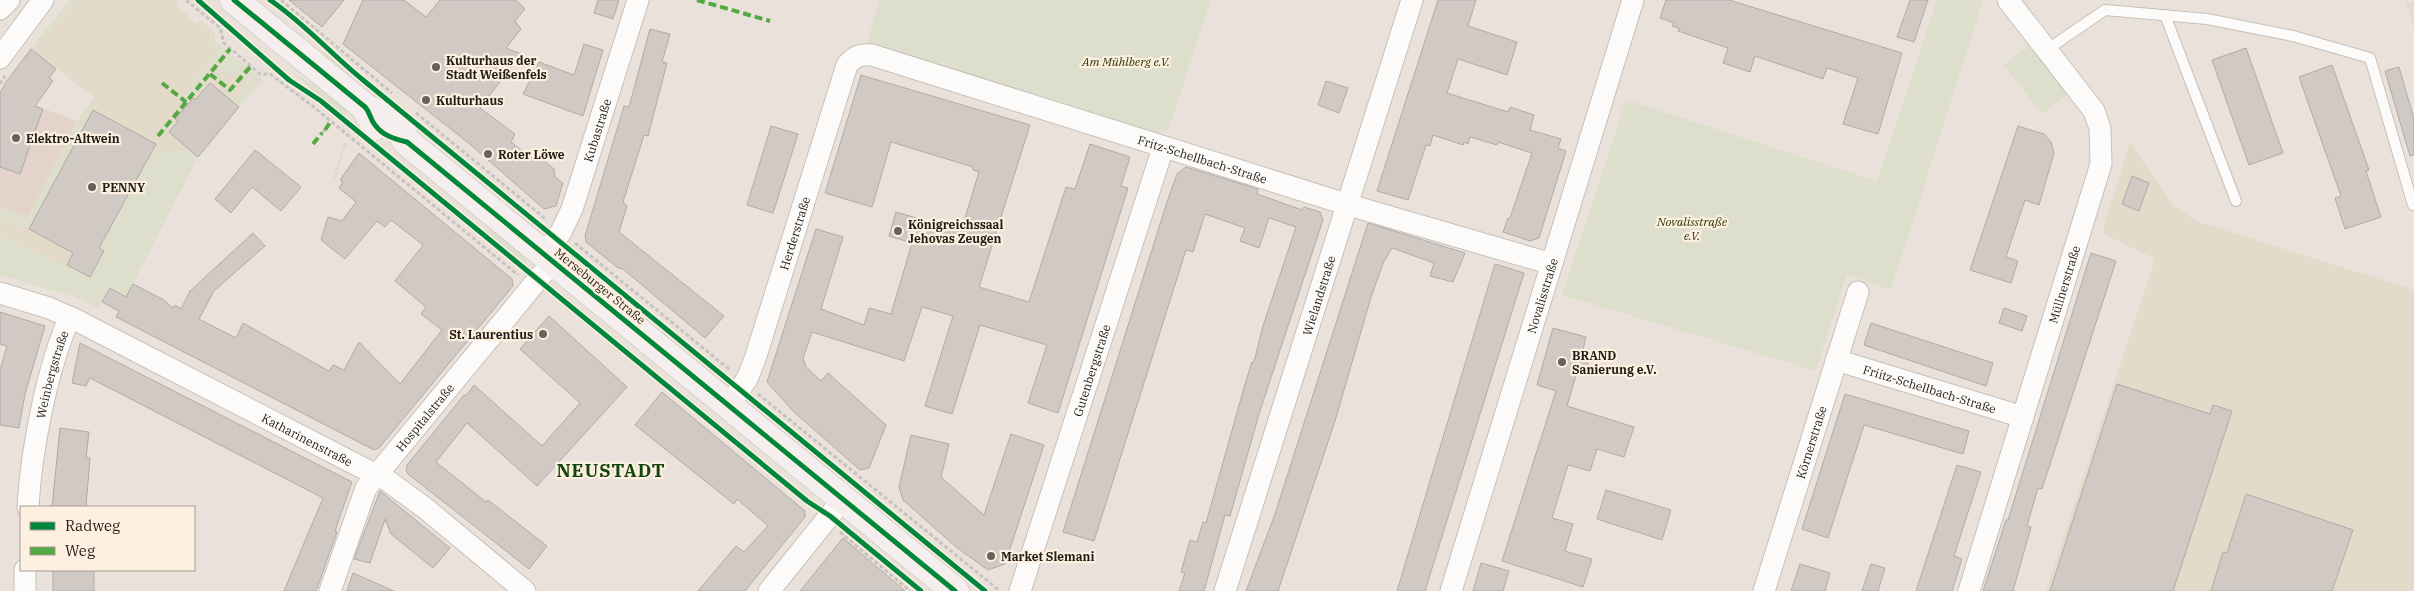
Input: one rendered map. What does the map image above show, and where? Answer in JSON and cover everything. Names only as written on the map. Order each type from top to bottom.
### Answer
[{"type":"main road","name":"Merseburger Straße","points":[[234,0],[367,109],[382,113],[391,120],[398,126],[407,142],[729,406],[833,512],[955,591]]},
{"type":"street","points":[[0,10],[9,0]]},
{"type":"street","points":[[0,58],[43,0]]},
{"type":"street","name":"Kubastraße","points":[[548,257],[572,209],[638,0]]},
{"type":"street","name":"Wielandstraße","points":[[1225,591],[1349,205],[1412,0]]},
{"type":"street","name":"Novalisstraße","points":[[1451,591],[1633,0]]},
{"type":"street","name":"Müllnerstraße","points":[[1969,591],[2101,164],[2100,128],[2094,111],[2048,49],[2008,0]]},
{"type":"street","name":"Fritz-Schellbach-Straße","points":[[854,57],[861,54],[872,55],[1163,148],[1552,264]]},
{"type":"street","name":"Herderstraße","points":[[729,406],[745,383],[755,360],[846,70],[854,57]]},
{"type":"street","name":"Gutenbergstraße","points":[[1020,591],[1163,148]]},
{"type":"street","name":"Hospitalstraße","points":[[330,591],[364,494],[548,257]]},
{"type":"street","name":"Körnerstraße","points":[[1764,591],[1858,292]]},
{"type":"street","name":"Weinbergstraße","points":[[0,293],[70,317],[62,335],[33,453],[28,506]]},
{"type":"street","name":"Katharinenstraße","points":[[70,317],[377,475],[408,495],[526,591]]},
{"type":"street","name":"Friitz-Schellbach-Straße","points":[[1836,360],[2023,417]]},
{"type":"street","points":[[769,591],[833,512]]},
{"type":"street","points":[[25,571],[25,591]]},
{"type":"lane","points":[[2048,49],[2105,10],[2208,19],[2293,36],[2370,58],[2412,206]]},
{"type":"lane","points":[[2165,15],[2236,200]]},
{"type":"path","points":[[186,0],[220,28],[224,43],[260,74],[270,74],[310,104],[519,276],[519,280]]},
{"type":"path","points":[[281,0],[398,97]]},
{"type":"path","points":[[273,3],[315,36],[326,48]]},
{"type":"path","points":[[281,74],[296,85]]},
{"type":"path","points":[[413,110],[1000,591]]},
{"type":"path","points":[[833,512],[898,572]]},
{"type":"path","points":[[833,512],[910,591]]},
{"type":"shaded area","points":[[76,0],[177,0],[177,7],[196,23],[201,20],[214,32],[209,38],[219,51],[182,95],[187,99],[223,53],[224,48],[231,54],[217,70],[219,72],[223,68],[234,77],[245,65],[252,71],[242,83],[246,87],[233,102],[239,107],[198,157],[100,248],[104,251],[90,277],[0,235],[0,218],[25,229],[30,220],[33,221],[93,110],[94,97],[31,49],[39,39],[42,41]]},
{"type":"shaded area","points":[[2414,1],[2414,28],[2406,4]]},
{"type":"shaded area","points":[[0,93],[77,121],[28,216],[0,207]]},
{"type":"shaded area","points":[[2130,142],[2173,205],[2196,221],[2414,290],[2414,591],[2046,591],[2155,259],[2102,233]]},
{"type":"green space","points":[[69,0],[76,0],[42,41],[39,39]]},
{"type":"green space","name":"Am Mühlberg e.V.","points":[[880,0],[1211,0],[1168,131],[1160,129],[1159,134],[867,42]]},
{"type":"green space","name":"Novalisstraße e.V.","points":[[1937,0],[1983,0],[1902,256],[1890,290],[1847,274],[1816,371],[1562,295],[1626,100],[1877,181]]},
{"type":"green space","points":[[214,32],[216,42],[224,48],[223,53],[186,99],[182,95],[218,52],[208,43]]},
{"type":"green space","points":[[2030,44],[2068,93],[2042,114],[2004,65]]},
{"type":"green space","points":[[325,52],[356,78],[351,84],[341,76],[323,54]]},
{"type":"green space","points":[[231,54],[245,65],[234,78],[223,68],[219,72],[217,71]]},
{"type":"green space","points":[[252,71],[263,80],[239,107],[233,102],[246,87],[242,83]]},
{"type":"green space","points":[[294,73],[330,95],[346,109],[346,119]]},
{"type":"green space","points":[[94,97],[93,110],[33,221],[30,220],[25,230],[0,218],[0,207],[28,216],[77,121]]},
{"type":"green space","points":[[345,142],[348,143],[344,150],[336,180],[333,176]]},
{"type":"green space","points":[[190,150],[198,157],[119,311],[102,302],[97,307],[72,296],[0,275],[0,235],[90,277],[104,251],[99,248],[151,153]]},
{"type":"green space","points":[[495,230],[521,251],[528,268],[483,231]]},
{"type":"building","points":[[289,0],[344,0],[322,27]]},
{"type":"building","points":[[363,0],[404,0],[426,17],[440,0],[516,0],[525,9],[515,21],[521,29],[506,48],[521,54],[480,108],[515,134],[511,142],[535,161],[538,156],[554,169],[555,177],[563,183],[556,206],[544,209],[471,145],[343,44]]},
{"type":"building","points":[[598,0],[619,0],[613,19],[594,13]]},
{"type":"building","points":[[1438,0],[1476,0],[1468,26],[1517,42],[1507,75],[1458,59],[1447,93],[1508,112],[1510,107],[1534,115],[1530,130],[1561,139],[1558,148],[1566,151],[1539,238],[1530,241],[1503,232],[1508,218],[1510,218],[1532,153],[1498,142],[1497,145],[1470,137],[1468,144],[1464,142],[1463,145],[1433,135],[1430,146],[1426,145],[1408,200],[1377,191]]},
{"type":"building","points":[[1666,0],[1729,0],[1902,53],[1878,134],[1843,124],[1858,78],[1827,68],[1823,79],[1755,56],[1750,72],[1723,63],[1728,48],[1678,31],[1679,28],[1672,26],[1674,23],[1660,18]]},
{"type":"building","points":[[1910,0],[1928,0],[1914,42],[1897,37]]},
{"type":"building","points":[[650,29],[670,34],[662,62],[667,63],[648,136],[644,135],[623,202],[627,206],[619,232],[724,316],[705,338],[623,269],[618,268],[586,242],[585,236],[624,106],[629,107]]},
{"type":"building","points":[[584,44],[603,50],[583,116],[523,94],[539,62],[574,75]]},
{"type":"building","points":[[2246,48],[2283,153],[2249,165],[2212,60]]},
{"type":"building","points":[[31,49],[56,69],[49,78],[53,81],[35,106],[43,109],[20,174],[0,167],[0,93]]},
{"type":"building","points":[[2332,65],[2369,170],[2366,171],[2381,217],[2345,229],[2335,198],[2341,196],[2299,77]]},
{"type":"building","points":[[2399,67],[2414,119],[2414,155],[2410,156],[2385,71]]},
{"type":"building","points":[[861,75],[1030,125],[979,287],[1029,302],[1066,187],[1075,189],[1090,144],[1130,157],[1121,186],[1128,188],[1058,413],[1028,403],[1047,345],[980,325],[952,414],[925,406],[953,316],[922,307],[904,361],[812,332],[803,358],[806,367],[821,381],[828,373],[886,425],[869,468],[860,470],[794,412],[767,382],[816,229],[843,237],[821,309],[864,325],[869,308],[891,314],[912,243],[889,236],[896,212],[961,231],[979,172],[973,170],[973,167],[891,142],[872,207],[825,193]]},
{"type":"building","points":[[1326,81],[1348,88],[1339,113],[1318,105]]},
{"type":"building","points":[[210,83],[239,107],[198,157],[169,132],[178,121],[175,119],[193,98],[195,100]]},
{"type":"building","name":"PENNY","points":[[93,110],[156,144],[99,248],[104,251],[90,277],[67,265],[73,253],[29,229]]},
{"type":"building","points":[[771,126],[798,134],[773,213],[747,205]]},
{"type":"building","points":[[2018,126],[2044,134],[2051,142],[2054,153],[2039,205],[2025,200],[2006,257],[2018,261],[2011,283],[1970,270]]},
{"type":"building","points":[[255,150],[301,187],[281,211],[252,187],[231,213],[215,199]]},
{"type":"building","points":[[359,153],[512,279],[513,286],[379,448],[374,450],[116,317],[119,311],[102,302],[110,288],[126,297],[133,284],[164,300],[173,308],[175,305],[181,309],[190,291],[253,233],[265,246],[214,291],[199,319],[236,338],[243,323],[329,371],[333,365],[344,370],[359,342],[400,384],[442,330],[421,314],[426,307],[395,281],[423,245],[391,220],[385,227],[377,221],[345,259],[321,240],[328,217],[342,221],[356,202],[339,188],[343,182],[340,180]]},
{"type":"building","points":[[1186,167],[1258,189],[1257,194],[1302,210],[1304,207],[1320,212],[1323,220],[1259,414],[1230,516],[1225,515],[1204,591],[1179,591],[1185,573],[1181,572],[1190,540],[1197,542],[1203,522],[1206,523],[1245,384],[1252,362],[1254,362],[1263,326],[1296,227],[1269,218],[1259,248],[1240,241],[1245,228],[1205,214],[1193,252],[1186,250],[1094,541],[1063,532],[1167,202],[1177,174]]},
{"type":"building","points":[[2132,176],[2149,183],[2139,211],[2122,204]]},
{"type":"building","points":[[1368,223],[1465,253],[1453,282],[1430,276],[1434,263],[1392,248],[1384,261],[1371,297],[1335,421],[1278,591],[1246,591],[1275,514]]},
{"type":"building","points":[[2091,253],[2116,261],[2042,489],[2038,488],[2027,526],[2031,527],[2013,591],[1983,591],[2006,520],[2008,520]]},
{"type":"building","points":[[1495,264],[1524,273],[1425,591],[1397,591]]},
{"type":"building","points":[[2004,308],[2027,316],[2022,331],[1999,323]]},
{"type":"building","points":[[0,312],[45,326],[25,394],[19,428],[0,425],[0,370],[7,346],[0,344]]},
{"type":"building","points":[[549,316],[627,387],[537,486],[467,423],[436,462],[486,502],[488,500],[547,546],[529,569],[408,474],[406,470],[407,465],[474,385],[542,446],[580,403],[520,349]]},
{"type":"building","points":[[1871,323],[1993,363],[1986,386],[1864,345]]},
{"type":"building","points":[[1553,328],[1586,337],[1582,354],[1590,356],[1585,374],[1577,372],[1567,406],[1634,427],[1624,457],[1597,449],[1590,471],[1568,465],[1552,518],[1573,524],[1565,551],[1592,559],[1583,587],[1502,561],[1556,391],[1537,385]]},
{"type":"building","points":[[80,343],[352,482],[316,591],[284,591],[323,498],[90,378],[86,386],[72,383]]},
{"type":"building","points":[[2117,384],[2210,414],[2213,405],[2232,411],[2173,591],[2050,591]]},
{"type":"building","points":[[662,392],[805,511],[805,517],[745,591],[698,591],[736,546],[744,552],[768,526],[737,499],[734,504],[635,425]]},
{"type":"building","points":[[1845,394],[1969,431],[1963,454],[1864,425],[1828,538],[1802,529]]},
{"type":"building","points":[[60,428],[89,432],[86,458],[90,458],[86,506],[52,506]]},
{"type":"building","points":[[1011,434],[1044,445],[1005,564],[988,570],[956,547],[903,500],[899,487],[911,435],[949,444],[941,477],[984,515]]},
{"type":"building","points":[[1957,465],[1981,472],[1954,556],[1962,559],[1952,591],[1916,591]]},
{"type":"building","points":[[1606,490],[1671,510],[1662,540],[1597,519]]},
{"type":"building","points":[[380,491],[450,548],[433,568],[391,534],[385,519],[370,563],[354,559]]},
{"type":"building","points":[[2246,494],[2353,530],[2332,591],[2211,591],[2223,552],[2227,553]]},
{"type":"building","points":[[843,538],[884,573],[905,591],[800,591]]},
{"type":"building","points":[[1481,563],[1509,571],[1503,591],[1473,591]]},
{"type":"building","points":[[1800,564],[1830,573],[1825,591],[1791,591]]},
{"type":"building","points":[[1871,564],[1885,568],[1878,591],[1862,591]]},
{"type":"building","points":[[53,571],[94,571],[94,591],[53,591]]},
{"type":"building","points":[[353,573],[394,591],[347,591]]},
{"type":"marked path","points":[[697,0],[770,21]]},
{"type":"marked path","points":[[158,136],[230,49]]},
{"type":"marked path","points":[[210,74],[230,90],[251,66]]},
{"type":"marked path","points":[[162,83],[186,102]]},
{"type":"marked path","points":[[325,130],[331,121]]},
{"type":"marked path","points":[[313,144],[322,133]]},
{"type":"cycle path","points":[[198,0],[289,80],[321,101],[807,501],[830,516],[921,591]]},
{"type":"cycle path","points":[[234,0],[365,107],[378,129],[385,134],[407,142],[955,591]]},
{"type":"cycle path","points":[[270,0],[363,80],[985,591]]},
{"type":"place","name":"Kulturhaus der Stadt Weißenfels","points":[[436,67]]},
{"type":"place","name":"Kulturhaus","points":[[426,100]]},
{"type":"place","name":"Elektro-Altwein","points":[[16,138]]},
{"type":"place","name":"Roter Löwe","points":[[488,154]]},
{"type":"place","name":"PENNY","points":[[92,187]]},
{"type":"place","name":"Königreichssaal Jehovas Zeugen","points":[[898,231]]},
{"type":"place","name":"St. Laurentius","points":[[543,334]]},
{"type":"place","name":"BRAND Sanierung e.V.","points":[[1562,362]]},
{"type":"place","name":"Market Slemani","points":[[991,556]]},
{"type":"district","name":"NEUSTADT","points":[[611,470]]}]
